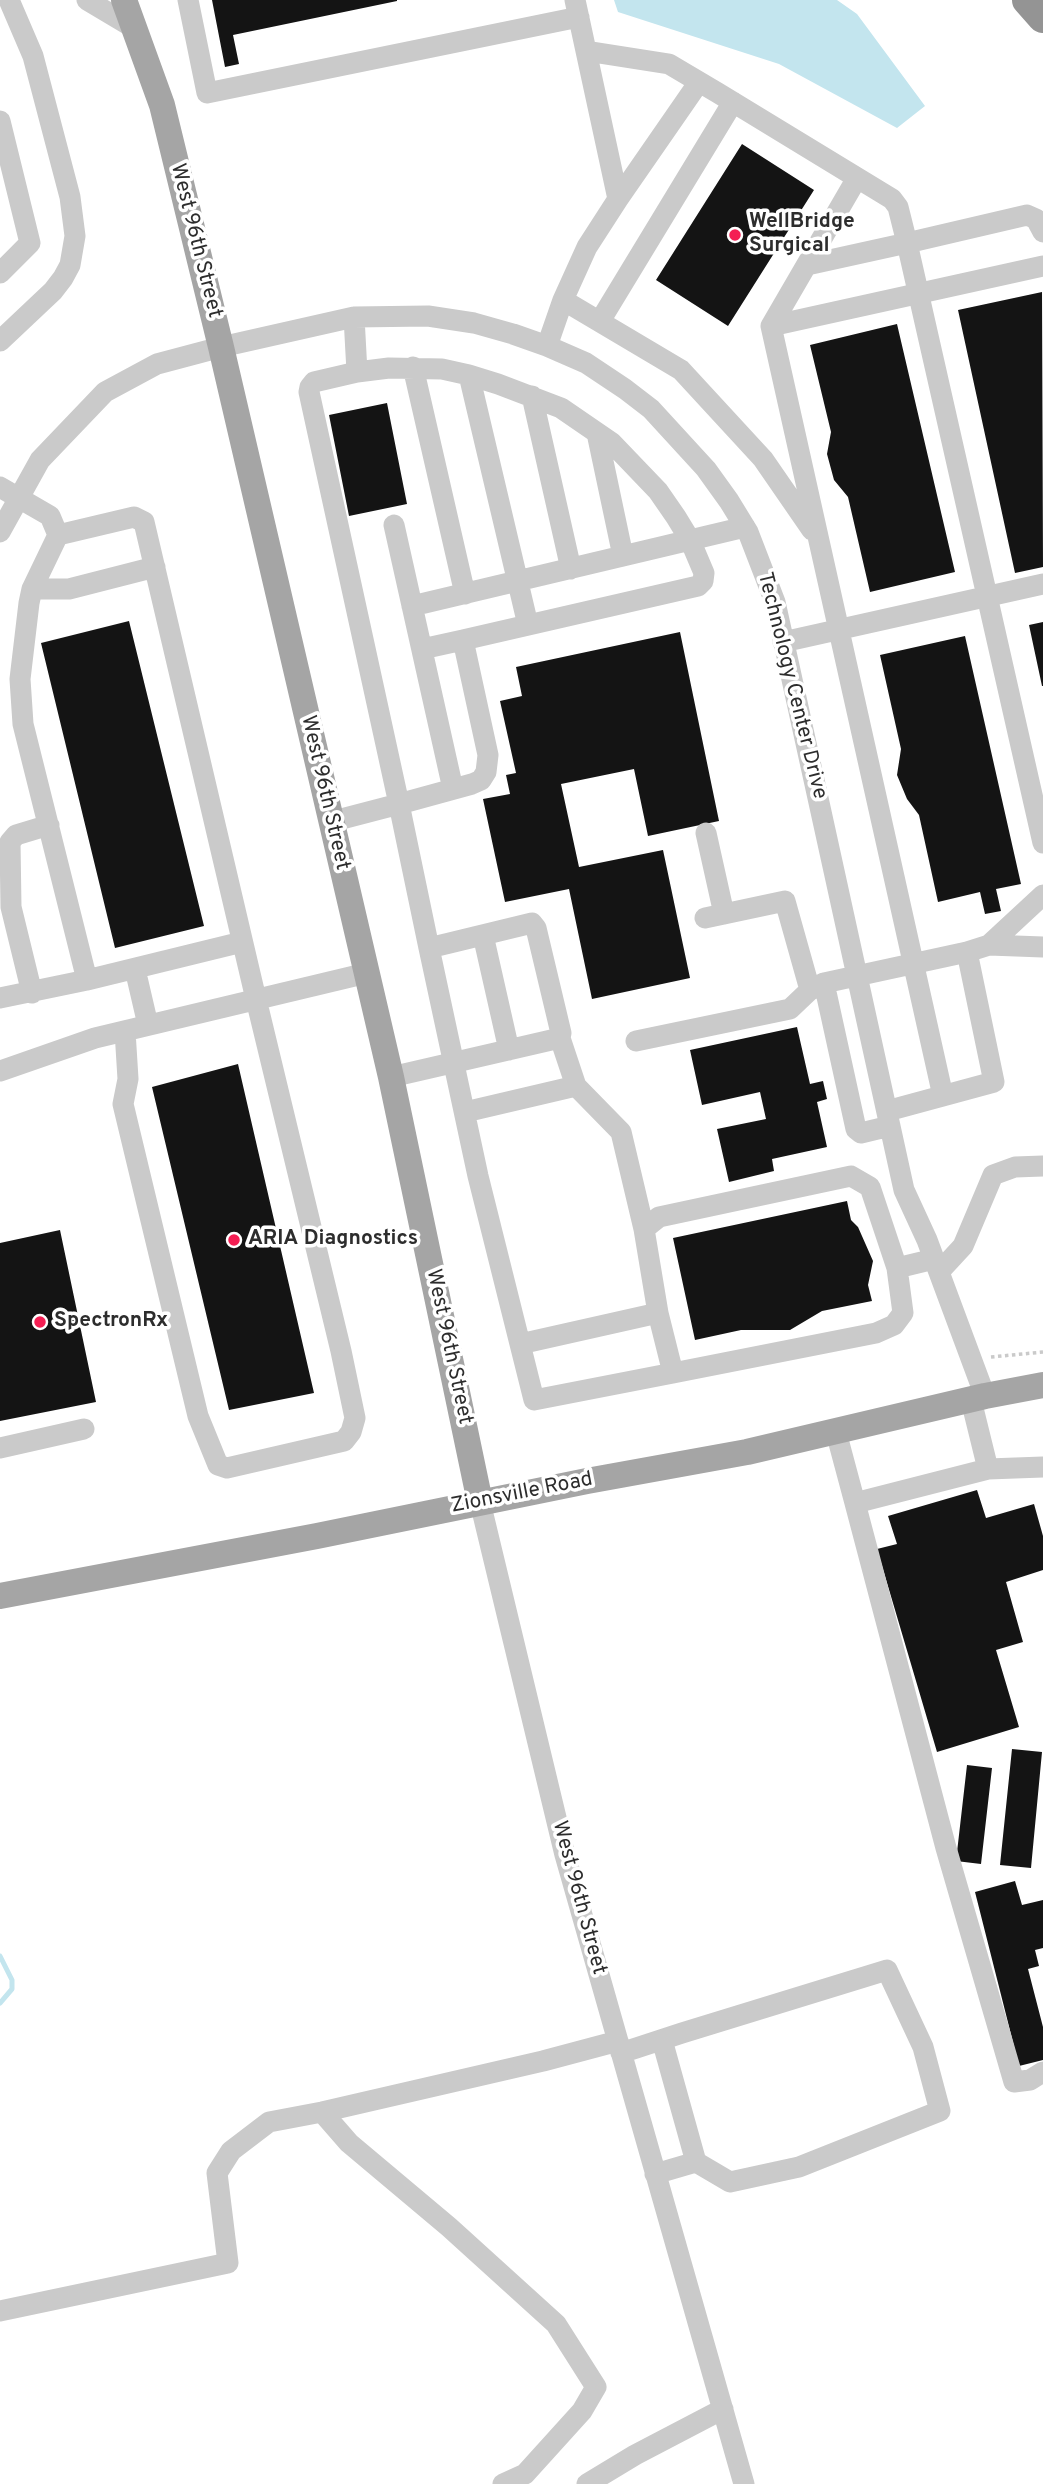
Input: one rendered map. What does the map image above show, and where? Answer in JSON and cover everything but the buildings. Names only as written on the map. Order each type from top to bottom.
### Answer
[{"type":"highway","points":[[1028,0],[1043,17]]},
{"type":"main road","name":"West 96th Street","points":[[124,0],[162,105],[221,347],[391,1077],[481,1502]]},
{"type":"main road","name":"Zionsville Road","points":[[0,1596],[747,1452],[1043,1385]]},
{"type":"street","points":[[5,327],[53,291],[63,278],[70,265],[75,236],[70,197],[33,56],[9,0]]},
{"type":"street","points":[[87,0],[134,28]]},
{"type":"street","points":[[188,0],[207,93],[577,8],[618,199]]},
{"type":"street","points":[[586,51],[669,64],[895,202],[920,294],[1043,843]]},
{"type":"street","points":[[547,346],[563,300],[587,247],[699,82]]},
{"type":"street","points":[[600,321],[733,102]]},
{"type":"street","points":[[0,125],[30,243],[0,273]]},
{"type":"street","points":[[858,178],[771,326],[943,1096]]},
{"type":"street","points":[[0,199],[16,184]]},
{"type":"street","points":[[807,265],[1027,215],[1036,219],[1043,232]]},
{"type":"street","points":[[771,326],[1043,266]]},
{"type":"street","points":[[563,300],[681,369],[763,459],[818,539]]},
{"type":"street","name":"Technology Center Drive","points":[[0,532],[9,492],[105,392],[157,364],[354,317],[428,316],[474,323],[547,346],[586,363],[651,409],[706,469],[745,527],[775,602],[904,1190],[937,1265],[972,1361],[988,1469]]},
{"type":"street","points":[[354,317],[357,372]]},
{"type":"street","points":[[412,367],[465,594]]},
{"type":"street","points":[[422,649],[698,586],[703,581],[704,573],[690,540],[658,491],[612,443],[561,408],[469,375],[442,369],[412,367],[357,372],[314,382],[310,387],[454,1063],[534,1400],[876,1333],[894,1325],[904,1313],[897,1268],[870,1187],[851,1176],[659,1217],[644,1229]]},
{"type":"street","points":[[469,375],[528,625]]},
{"type":"street","points":[[532,396],[571,569]]},
{"type":"street","points":[[597,433],[624,556]]},
{"type":"street","points":[[9,492],[50,516],[58,535],[32,589],[20,679],[23,724],[87,980]]},
{"type":"street","points":[[58,535],[134,517],[144,522],[341,1351],[355,1418],[351,1432],[344,1441],[227,1468],[218,1465],[198,1416],[123,1104],[128,1079],[125,1031]]},
{"type":"street","points":[[394,526],[453,789]]},
{"type":"street","points":[[412,606],[745,527]]},
{"type":"street","points":[[32,589],[69,589],[155,567]]},
{"type":"street","points":[[783,642],[1043,584]]},
{"type":"street","points":[[330,822],[481,779],[489,764],[463,640]]},
{"type":"street","points":[[32,992],[10,907],[10,842],[16,835],[49,825]]},
{"type":"street","points":[[706,833],[715,916],[782,901],[787,903],[817,986],[856,1129],[861,1133],[889,1118],[943,1096],[994,1083],[967,952]]},
{"type":"street","points":[[989,945],[1043,895]]},
{"type":"street","points":[[429,948],[532,923],[536,928],[560,1038],[576,1086],[621,1132],[673,1373]]},
{"type":"street","points":[[483,935],[509,1050]]},
{"type":"street","points":[[0,998],[135,969],[242,942]]},
{"type":"street","points":[[636,1041],[790,1009],[817,986],[989,945],[1043,947]]},
{"type":"street","points":[[135,969],[148,1025]]},
{"type":"street","points":[[0,1072],[95,1038],[367,972]]},
{"type":"street","points":[[391,1077],[560,1038]]},
{"type":"street","points":[[465,1112],[576,1086]]},
{"type":"street","points":[[897,1268],[937,1265],[963,1246],[993,1175],[1015,1167],[1043,1166]]},
{"type":"street","points":[[520,1344],[658,1313]]},
{"type":"street","points":[[0,1448],[84,1429]]},
{"type":"street","points":[[836,1432],[946,1848],[1014,2082],[1030,2080],[1043,2072]]},
{"type":"street","points":[[855,1503],[988,1469],[1043,1467]]},
{"type":"street","name":"West 96th Street","points":[[481,1502],[565,1855],[744,2484]]},
{"type":"street","points":[[0,2311],[228,2263],[217,2174],[231,2151],[269,2122],[543,2061],[662,2040],[887,1970],[923,2047],[940,2111],[799,2167],[730,2182],[696,2162],[662,2040]]},
{"type":"street","points":[[322,2112],[349,2143],[459,2236],[556,2324],[596,2388],[582,2412],[525,2474],[503,2484]]},
{"type":"street","points":[[655,2174],[696,2162]]},
{"type":"street","points":[[587,2484],[635,2455],[723,2410]]},
{"type":"path","points":[[972,1361],[1002,1355],[1043,1352]]},
{"type":"water","points":[[614,0],[837,0],[857,14],[925,106],[897,128],[779,64],[618,12]]},
{"type":"waterway","points":[[0,1956],[12,1980],[12,1989],[0,2003]]},
{"type":"place","name":"WellBridge Surgical","points":[[735,235]]},
{"type":"place","name":"ARIA Diagnostics","points":[[234,1240]]},
{"type":"place","name":"SpectronRx","points":[[40,1322]]}]
